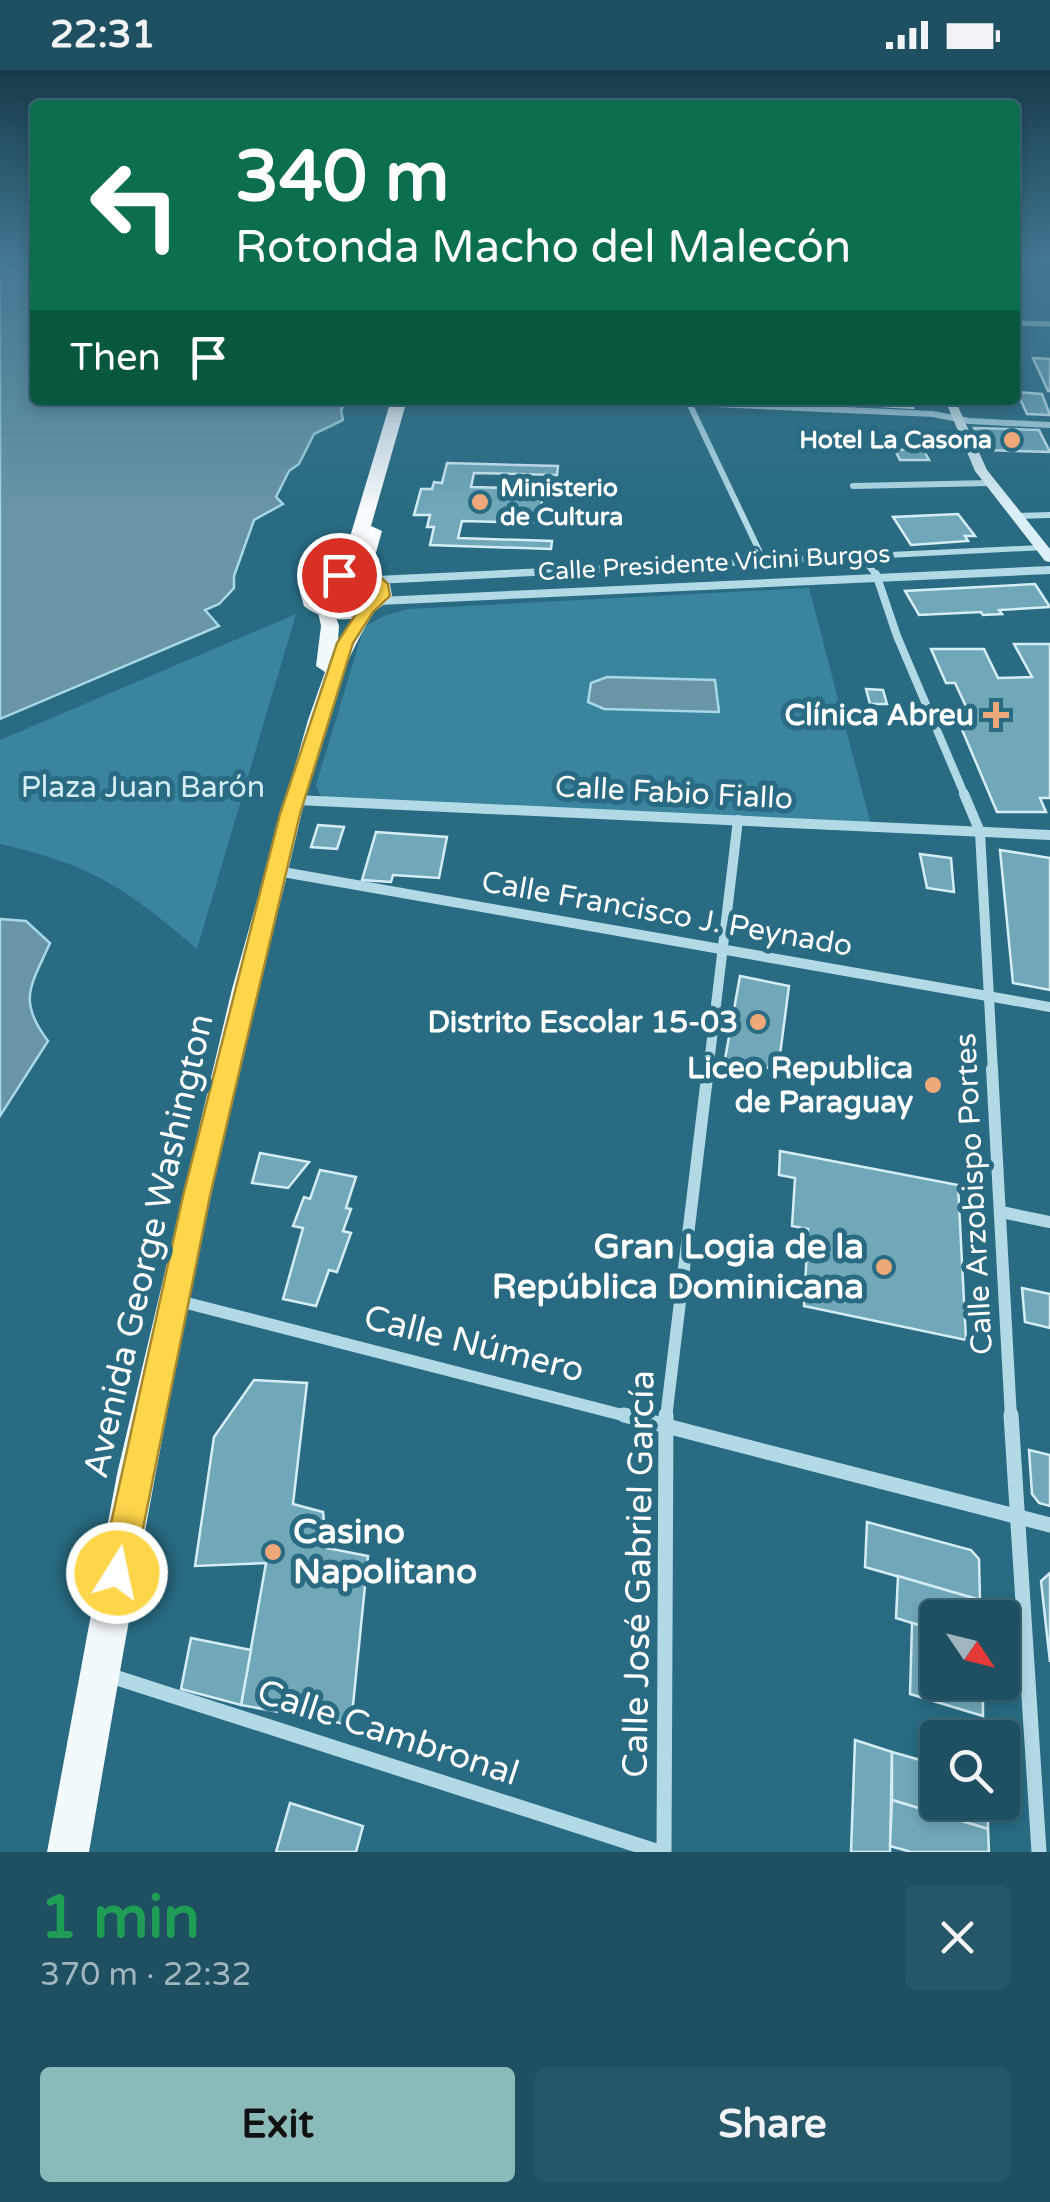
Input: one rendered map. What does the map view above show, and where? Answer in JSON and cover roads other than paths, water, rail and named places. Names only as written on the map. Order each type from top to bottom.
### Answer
[{"type":"highway","points":[[333,576],[353,574],[373,592],[350,614],[327,612],[314,606],[310,592],[347,566],[356,547],[398,405]]},
{"type":"highway","name":"Avenida George Washington","points":[[373,592],[366,556],[409,405]]},
{"type":"main road","points":[[951,405],[990,483],[1045,553]]},
{"type":"main road","name":"Avenida George Washington","points":[[68,1852],[98,1672],[173,1300],[276,871],[318,720],[345,643],[373,592]]},
{"type":"main road","name":"Avenida George Washington","points":[[318,720],[329,642],[327,612]]},
{"type":"street","points":[[689,405],[765,563]]},
{"type":"street","points":[[738,405],[1050,425]]},
{"type":"street","points":[[853,486],[990,483]]},
{"type":"street","points":[[1014,516],[1050,515]]},
{"type":"street","name":"Calle Presidente Vicini Burgos","points":[[373,592],[765,563],[1045,553]]},
{"type":"street","name":"Calle Arzobispo Portes","points":[[862,558],[878,577],[897,636],[980,832],[1016,1516],[1039,1852]]},
{"type":"street","name":"Calle Presidente Vicini Burgos","points":[[373,592],[1050,570]]},
{"type":"street","name":"Calle Fabio Fiallo","points":[[296,800],[1050,835]]},
{"type":"street","name":"Calle José Gabriel García","points":[[662,1852],[665,1423],[738,820]]},
{"type":"street","name":"Calle Francisco J. Peynado","points":[[276,871],[1050,1007]]},
{"type":"street","points":[[1001,1212],[1050,1222]]},
{"type":"street","name":"Calle Número","points":[[173,1300],[665,1423],[1050,1525]]},
{"type":"street","name":"Calle Cambronal","points":[[98,1672],[662,1852]]},
{"type":"place","name":"Hotel La Casona","points":[[1012,440]]},
{"type":"place","name":"Ministerio de Cultura","points":[[480,502]]},
{"type":"place","name":"Clínica Abreu","points":[[996,715]]},
{"type":"place","name":"Distrito Escolar 15-03","points":[[758,1022]]},
{"type":"place","name":"Liceo Republica de Paraguay","points":[[933,1085]]},
{"type":"place","name":"Gran Logia de la República Dominicana","points":[[884,1267]]},
{"type":"place","name":"Casino Napolitano","points":[[273,1552]]},
{"type":"park label","name":"Plaza Juan Barón","points":[[143,787]]}]
